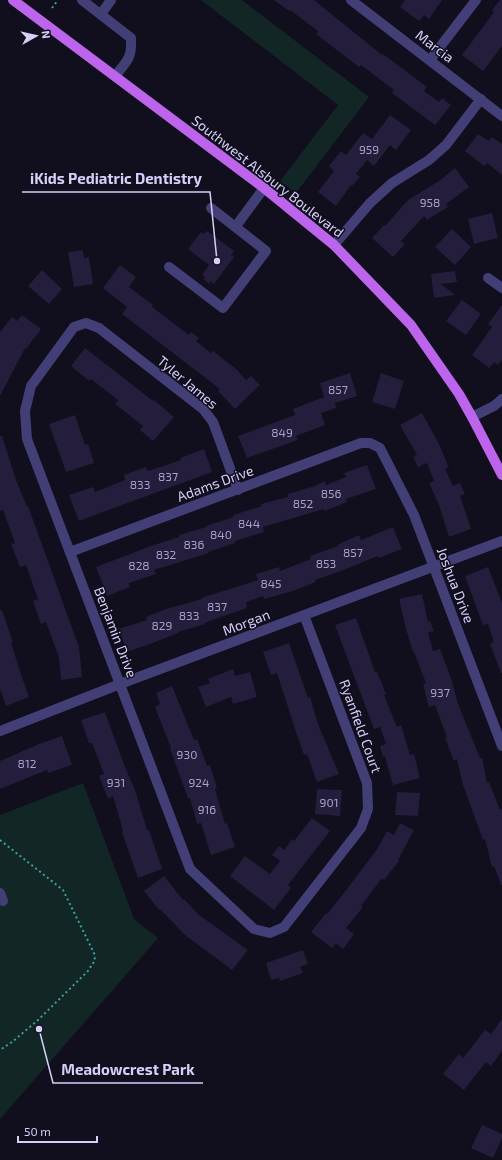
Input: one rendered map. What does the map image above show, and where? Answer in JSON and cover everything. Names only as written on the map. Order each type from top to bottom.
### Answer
[{"type":"main road","name":"Southwest Alsbury Boulevard","points":[[13,0],[264,188],[334,245],[411,325],[443,371],[472,417],[502,475]]},
{"type":"street","points":[[82,0],[131,38],[132,50],[130,58],[115,76]]},
{"type":"street","points":[[101,14],[111,0]]},
{"type":"street","name":"Marcia","points":[[351,0],[502,116]]},
{"type":"street","points":[[430,60],[476,0]]},
{"type":"street","points":[[334,245],[370,203],[392,183],[429,160],[446,145],[481,99]]},
{"type":"street","points":[[236,226],[264,188]]},
{"type":"street","points":[[169,267],[223,308],[266,251],[236,226],[211,208]]},
{"type":"street","points":[[488,278],[502,288]]},
{"type":"street","name":"Tyler James","points":[[86,323],[99,328],[203,409],[213,422],[238,490]]},
{"type":"street","name":"Benjamin Drive","points":[[86,323],[74,327],[31,386],[25,411],[27,439],[190,869],[254,928],[270,933]]},
{"type":"street","points":[[472,417],[494,406],[502,399]]},
{"type":"street","name":"Adams Drive","points":[[70,552],[361,443],[370,443]]},
{"type":"street","name":"Joshua Drive","points":[[370,443],[380,448],[414,515],[502,746]]},
{"type":"street","name":"Morgan","points":[[0,731],[120,684],[502,541]]},
{"type":"street","name":"Ryanfield Court","points":[[270,933],[284,927],[362,828],[368,809],[367,784],[304,615]]},
{"type":"path","points":[[52,8],[58,0]]},
{"type":"path","points":[[0,840],[63,890],[94,953],[95,960],[88,971],[37,1021],[0,1050]]},
{"type":"green space","points":[[201,0],[242,0],[369,97],[296,193],[280,181],[338,105]]},
{"type":"green space","points":[[83,783],[134,919],[158,938],[0,1119],[0,815]]},
{"type":"building","points":[[274,0],[314,0],[382,55],[383,54],[427,87],[424,91],[439,102],[442,98],[451,105],[435,125],[392,93],[394,90],[361,65],[359,67],[316,34],[318,31]]},
{"type":"building","points":[[405,0],[442,0],[429,19],[424,15],[419,21],[400,7]]},
{"type":"building","points":[[500,0],[502,0],[502,46],[483,71],[462,55],[494,12],[492,10]]},
{"type":"building","points":[[390,115],[411,130],[396,150],[390,145],[374,166],[367,160],[356,174],[360,177],[352,186],[351,185],[336,206],[318,192],[334,171],[329,166],[341,151],[346,155],[363,133],[372,139]]},
{"type":"building","points":[[478,134],[489,141],[492,137],[502,144],[502,175],[487,163],[484,166],[465,151]]},
{"type":"building","points":[[455,168],[469,187],[446,204],[448,207],[427,220],[424,216],[401,241],[405,244],[393,257],[372,238],[408,200],[439,181]]},
{"type":"building","points":[[492,213],[498,238],[474,244],[468,219]]},
{"type":"building","points":[[452,229],[471,247],[455,265],[435,247]]},
{"type":"building","points":[[207,231],[234,251],[231,255],[234,257],[214,284],[211,281],[209,284],[203,279],[205,277],[202,275],[209,265],[188,249],[201,232],[204,234]]},
{"type":"building","points":[[83,250],[84,258],[89,257],[93,284],[74,287],[68,252]]},
{"type":"building","points":[[120,265],[136,277],[129,287],[153,305],[152,307],[189,335],[191,332],[199,338],[196,341],[211,353],[213,351],[236,369],[246,380],[251,376],[260,385],[235,409],[218,391],[220,389],[122,314],[127,307],[103,288]]},
{"type":"building","points":[[42,270],[62,289],[49,304],[28,286]]},
{"type":"building","points":[[455,271],[457,282],[441,284],[455,295],[434,298],[431,274]]},
{"type":"building","points":[[462,300],[481,314],[466,335],[446,321]]},
{"type":"building","points":[[502,305],[502,360],[498,365],[494,362],[489,368],[472,355],[492,327],[488,324]]},
{"type":"building","points":[[22,315],[41,329],[26,349],[25,348],[0,396],[0,332],[12,317],[17,321]]},
{"type":"building","points":[[85,348],[174,417],[153,441],[140,430],[143,426],[115,404],[118,400],[91,379],[89,381],[71,366]]},
{"type":"building","points":[[350,373],[357,396],[335,403],[336,408],[321,413],[325,425],[296,436],[298,440],[247,458],[238,436],[295,415],[293,409],[324,397],[320,383]]},
{"type":"building","points":[[381,373],[404,381],[395,409],[372,402]]},
{"type":"building","points":[[422,413],[440,446],[449,468],[445,469],[453,486],[460,483],[465,494],[460,496],[471,529],[449,537],[439,505],[429,483],[434,481],[427,463],[418,467],[413,457],[417,455],[400,425]]},
{"type":"building","points":[[75,415],[85,445],[88,444],[94,463],[66,472],[49,424]]},
{"type":"building","points":[[0,436],[2,436],[17,483],[28,506],[79,647],[82,677],[61,680],[59,657],[46,622],[41,624],[33,601],[38,599],[26,565],[20,567],[11,544],[15,543],[3,510],[0,511]]},
{"type":"building","points":[[204,449],[212,472],[79,521],[69,495],[93,487],[95,492],[125,480],[124,475],[146,467],[148,471],[181,460],[180,458]]},
{"type":"building","points":[[367,465],[376,489],[346,499],[347,502],[325,511],[324,509],[263,527],[264,532],[235,541],[235,543],[208,552],[209,553],[154,570],[156,574],[129,583],[130,587],[107,596],[96,567],[179,537],[179,535],[234,517],[233,515],[262,506],[261,504],[288,497],[288,494],[315,486],[325,481],[326,485],[346,477],[344,473]]},
{"type":"building","points":[[393,527],[402,549],[379,558],[378,556],[315,580],[316,582],[293,591],[264,599],[263,596],[246,602],[247,608],[204,623],[205,624],[178,632],[127,652],[119,629],[147,620],[146,617],[166,609],[202,599],[201,598],[258,580],[256,574],[279,567],[280,571],[311,559],[310,556],[338,546],[337,545],[359,535],[361,540]]},
{"type":"building","points":[[488,567],[502,603],[502,673],[490,644],[494,642],[488,624],[483,625],[465,576]]},
{"type":"building","points":[[422,594],[428,622],[430,621],[434,631],[428,633],[433,651],[440,649],[451,678],[458,704],[480,758],[482,758],[487,783],[489,782],[500,810],[502,809],[502,885],[494,866],[492,867],[485,839],[483,840],[462,782],[457,759],[454,761],[435,705],[429,707],[423,684],[426,683],[413,652],[406,629],[399,599]]},
{"type":"building","points":[[0,610],[2,610],[13,643],[11,643],[29,697],[6,706],[0,689]]},
{"type":"building","points":[[356,618],[375,672],[377,672],[386,694],[384,695],[397,727],[401,725],[410,755],[414,754],[420,778],[393,785],[385,756],[383,757],[380,746],[386,744],[380,727],[374,729],[335,625]]},
{"type":"building","points":[[289,643],[308,698],[310,697],[318,724],[339,774],[317,782],[307,754],[304,755],[277,673],[271,675],[263,652]]},
{"type":"building","points":[[233,669],[235,676],[250,672],[257,697],[233,704],[231,697],[206,707],[198,687],[210,683],[208,679]]},
{"type":"building","points":[[172,686],[194,740],[197,739],[207,766],[210,765],[225,824],[227,823],[235,847],[211,855],[201,823],[197,824],[190,798],[188,798],[155,707],[160,704],[156,693]]},
{"type":"building","points":[[105,712],[136,793],[147,830],[149,830],[162,869],[138,878],[122,832],[123,831],[113,796],[108,799],[99,776],[104,774],[92,743],[89,743],[81,720]]},
{"type":"building","points":[[62,736],[72,765],[48,773],[47,770],[0,789],[0,761]]},
{"type":"building","points":[[317,789],[342,790],[340,816],[315,814]]},
{"type":"building","points":[[397,792],[420,793],[418,816],[395,815]]},
{"type":"building","points":[[312,818],[330,831],[288,885],[291,888],[274,910],[230,876],[245,856],[270,874],[280,861],[272,855],[279,846],[284,850],[292,839],[294,841]]},
{"type":"building","points":[[400,823],[414,830],[398,860],[399,861],[384,880],[382,878],[361,906],[363,907],[346,928],[354,934],[343,949],[336,943],[332,948],[311,932],[344,893],[378,848],[387,831],[394,835]]},
{"type":"building","points":[[164,876],[183,900],[184,899],[199,915],[248,950],[232,970],[185,935],[160,909],[159,910],[144,891]]},
{"type":"building","points":[[303,950],[308,964],[300,967],[303,973],[280,981],[279,978],[271,980],[266,963]]},
{"type":"building","points":[[502,1019],[502,1051],[491,1066],[486,1062],[464,1090],[443,1074],[459,1054],[463,1058],[485,1030],[491,1034]]},
{"type":"building","points":[[482,1125],[502,1134],[502,1138],[493,1158],[471,1148]]},
{"type":"place","name":"iKids Pediatric Dentistry","points":[[217,261]]},
{"type":"place","name":"Meadowcrest Park","points":[[39,1029]]}]
